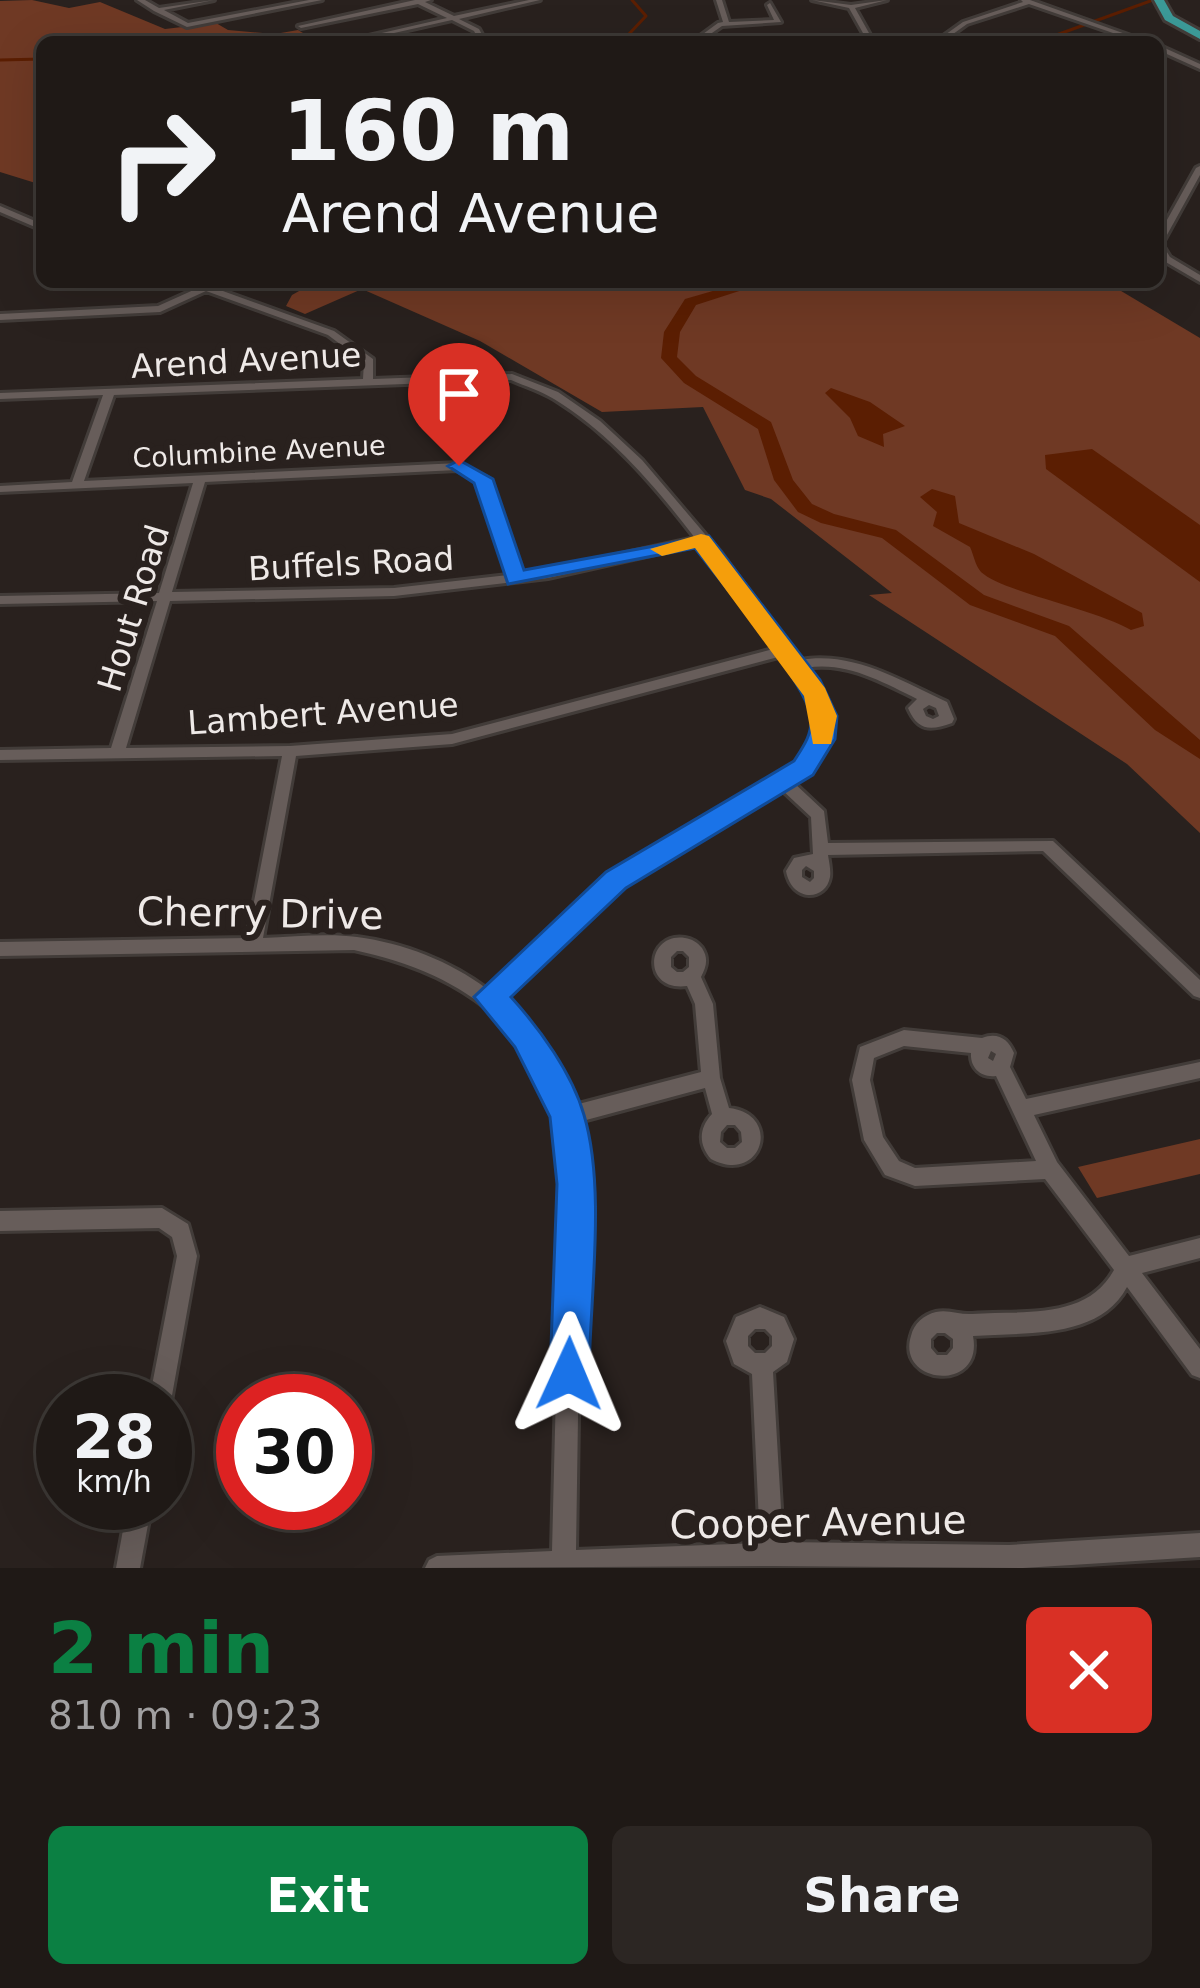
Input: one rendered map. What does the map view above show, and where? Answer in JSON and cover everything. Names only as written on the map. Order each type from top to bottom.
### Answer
[{"type":"highway","points":[[1159,0],[1169,19],[1200,33]]},
{"type":"highway","points":[[1170,0],[1180,20],[1200,33]]},
{"type":"street","points":[[140,0],[187,25],[320,0]]},
{"type":"street","points":[[156,10],[211,0]]},
{"type":"street","points":[[369,36],[538,0]]},
{"type":"street","points":[[718,0],[726,23]]},
{"type":"street","points":[[815,0],[851,7],[884,0]]},
{"type":"street","points":[[301,26],[420,1],[477,30],[480,36]]},
{"type":"street","points":[[947,36],[969,21],[1026,1],[1128,36]]},
{"type":"street","points":[[471,5],[487,2],[502,8]]},
{"type":"street","points":[[704,36],[726,23],[778,22],[770,5]]},
{"type":"street","points":[[851,7],[868,36]]},
{"type":"street","points":[[1164,49],[1200,67]]},
{"type":"street","points":[[1164,231],[1200,168]]},
{"type":"street","points":[[0,208],[36,224]]},
{"type":"street","points":[[1164,253],[1200,279]]},
{"type":"street","points":[[0,316],[160,309],[206,288],[339,337],[369,361],[368,382]]},
{"type":"street","name":"Arend Avenue","points":[[0,396],[503,376],[540,385],[600,424],[701,540],[816,694],[825,722],[810,759],[784,782],[616,880],[490,997]]},
{"type":"street","points":[[77,485],[109,394]]},
{"type":"street","name":"Columbine Avenue","points":[[0,489],[468,468],[483,479],[516,579]]},
{"type":"street","name":"Hout Road","points":[[117,753],[200,479]]},
{"type":"street","name":"Buffels Road","points":[[0,600],[394,592],[516,579],[701,540]]},
{"type":"street","name":"Lambert Avenue","points":[[0,755],[290,751],[452,739],[789,658],[864,667],[926,700]]},
{"type":"street","points":[[254,943],[290,751]]},
{"type":"street","points":[[784,782],[819,815],[822,858],[1047,845],[1200,991]]},
{"type":"street","name":"Cherry Drive","points":[[0,949],[254,943],[389,948],[458,974],[490,997],[527,1037],[567,1116],[574,1184],[564,1566]]},
{"type":"street","points":[[692,976],[704,1004],[711,1078],[722,1118]]},
{"type":"street","points":[[1050,1169],[915,1177],[892,1168],[878,1152],[861,1081],[866,1053],[904,1039],[1003,1050],[1006,1058],[1001,1067],[1050,1169],[1200,1367]]},
{"type":"street","points":[[1021,1109],[1200,1070]]},
{"type":"street","points":[[567,1116],[711,1078]]},
{"type":"street","points":[[0,1221],[162,1218],[181,1231],[187,1256],[165,1374]]},
{"type":"street","points":[[953,1327],[1077,1318],[1110,1299],[1126,1267],[1200,1248]]},
{"type":"street","points":[[762,1366],[772,1554]]},
{"type":"street","points":[[128,1568],[135,1530]]},
{"type":"street","name":"Cooper Avenue","points":[[437,1568],[772,1554],[1011,1562],[1200,1546]]},
{"type":"shaded area","points":[[32,0],[69,8],[100,2],[165,29],[216,23],[228,30],[275,34],[298,30],[308,36],[36,36],[36,183],[0,172],[0,1]]},
{"type":"shaded area","points":[[304,288],[1116,288],[1200,338],[1200,833],[1127,764],[869,595],[892,593],[771,499],[745,490],[703,407],[602,412],[480,341],[362,289],[305,314],[286,306],[292,295]]},
{"type":"shaded area","points":[[831,388],[870,402],[905,426],[883,434],[884,447],[858,436],[850,418],[825,393]]},
{"type":"shaded area","points":[[1092,449],[1200,525],[1200,582],[1046,469],[1045,455]]},
{"type":"shaded area","points":[[932,489],[955,496],[959,523],[1034,554],[1142,613],[1144,626],[1131,630],[981,572],[970,547],[933,526],[937,512],[920,497]]},
{"type":"shaded area","points":[[1200,1139],[1200,1174],[1097,1198],[1078,1167]]},
{"type":"waterway","points":[[631,36],[646,16],[632,0]]},
{"type":"waterway","points":[[1054,36],[1153,0]]},
{"type":"waterway","points":[[0,60],[36,59]]},
{"type":"waterway","points":[[739,288],[690,302],[672,332],[669,358],[690,379],[765,426],[796,500],[816,514],[889,534],[977,600],[1062,631],[1163,724],[1200,751]]},
{"type":"slow traffic","points":[[662,549],[701,540],[816,694],[824,716],[822,737]]},
{"type":"route","points":[[459,466],[483,479],[516,579],[701,540],[812,686],[824,716],[818,748],[804,768],[616,880],[490,997],[527,1037],[549,1072],[567,1116],[574,1184],[569,1374]]}]
